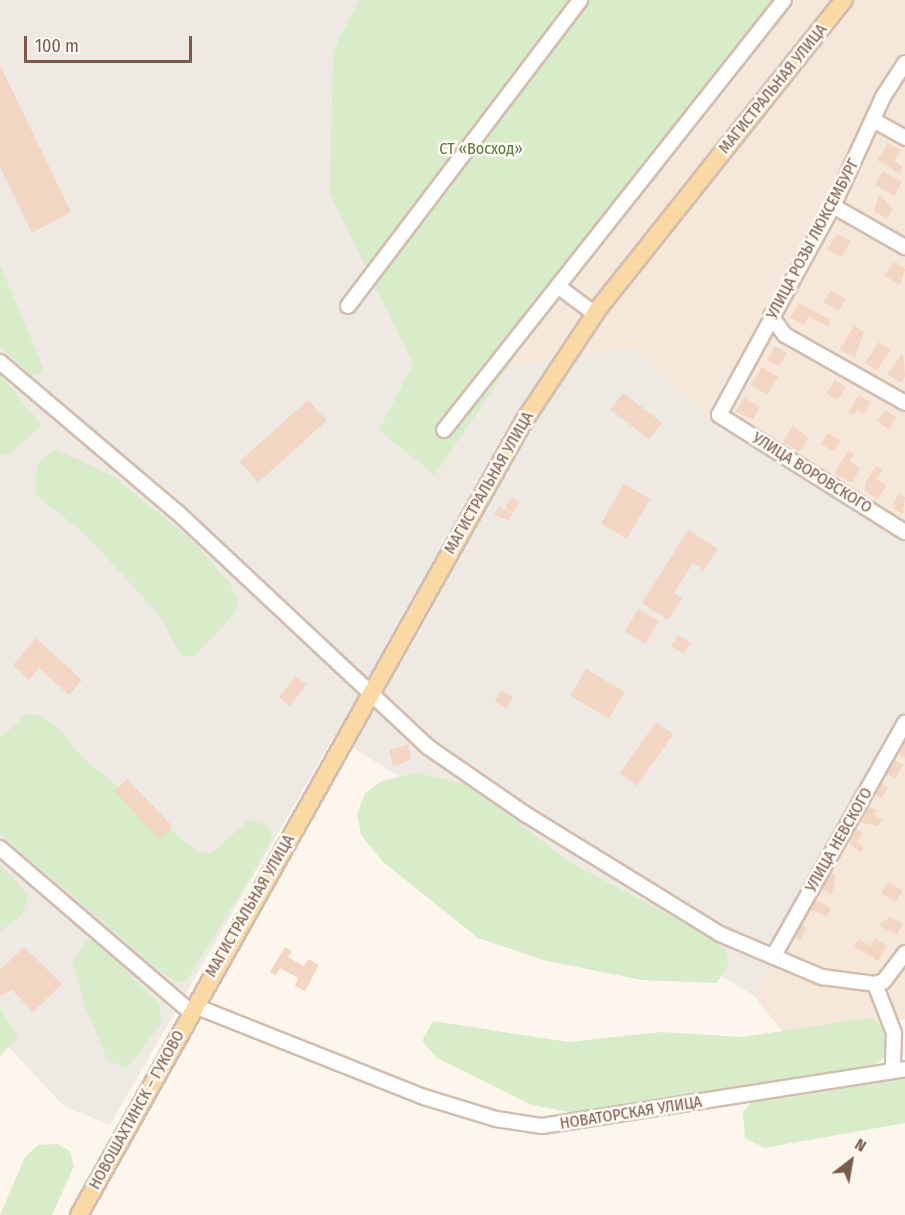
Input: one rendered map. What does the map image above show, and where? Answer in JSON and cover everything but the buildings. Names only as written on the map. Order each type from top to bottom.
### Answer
[{"type":"main road","name":"МАГИСТРАЛЬНАЯ УЛИЦА","points":[[193,1009],[524,421],[595,314],[844,0]]},
{"type":"main road","name":"НОВОШАХТИНСК – ГУКОВО","points":[[80,1215],[193,1009]]},
{"type":"street","points":[[348,306],[580,0]]},
{"type":"street","points":[[444,430],[784,0]]},
{"type":"street","name":"УЛИЦА РОЗЫ ЛЮКСЕМБУРГ","points":[[718,415],[833,206],[873,120],[905,63]]},
{"type":"street","points":[[873,120],[905,138]]},
{"type":"street","points":[[833,206],[905,247]]},
{"type":"street","points":[[559,287],[595,314]]},
{"type":"street","points":[[771,316],[785,335],[905,403]]},
{"type":"street","points":[[0,362],[177,512],[428,747],[525,814],[720,934],[773,957],[842,983],[875,984],[903,959]]},
{"type":"street","name":"УЛИЦА ВОРОВСКОГО","points":[[718,415],[905,532]]},
{"type":"street","name":"УЛИЦА НЕВСКОГО","points":[[773,957],[905,723]]},
{"type":"street","name":"НОВАТОРСКАЯ УЛИЦА","points":[[0,848],[193,1009],[424,1097],[496,1119],[542,1126],[899,1070]]},
{"type":"street","points":[[875,984],[894,1033],[899,1070]]},
{"type":"shaded area","points":[[0,0],[387,0],[433,377],[631,348],[716,423],[905,542],[905,716],[754,996],[334,736],[110,1125],[64,1106],[0,1038]]},
{"type":"shaded area","points":[[387,0],[905,0],[905,542],[716,423],[631,348],[433,377]]},
{"type":"shaded area","points":[[905,716],[905,1019],[783,1032],[754,996]]},
{"type":"green space","name":"СТ «Восход»","points":[[359,0],[789,0],[553,300],[435,475],[379,430],[413,364],[330,194],[333,51]]},
{"type":"green space","points":[[0,265],[43,367],[40,374],[32,376],[0,347]]},
{"type":"green space","points":[[0,374],[42,426],[8,455],[0,453]]},
{"type":"green space","points":[[56,449],[113,476],[193,541],[229,582],[238,600],[235,613],[195,656],[182,656],[158,614],[85,534],[35,494],[37,464]]},
{"type":"green space","points":[[27,714],[42,716],[61,731],[83,758],[197,851],[210,854],[249,820],[268,826],[272,837],[257,866],[186,982],[174,981],[155,967],[0,834],[0,738]]},
{"type":"green space","points":[[417,773],[470,785],[569,862],[700,931],[726,950],[729,963],[717,983],[641,980],[543,960],[478,938],[383,862],[361,835],[357,813],[365,793],[382,781]]},
{"type":"green space","points":[[0,865],[29,895],[22,915],[0,932]]},
{"type":"green space","points":[[85,941],[96,941],[159,1003],[161,1024],[127,1068],[108,1061],[85,1006],[73,963]]},
{"type":"green space","points":[[0,1008],[18,1038],[0,1056]]},
{"type":"green space","points":[[868,1018],[885,1026],[890,1037],[888,1054],[876,1065],[579,1114],[532,1105],[437,1058],[422,1041],[433,1021],[568,1042],[662,1032],[742,1037]]},
{"type":"green space","points":[[905,1075],[905,1123],[764,1148],[745,1138],[743,1112],[755,1098]]},
{"type":"green space","points":[[57,1144],[70,1151],[74,1166],[52,1215],[0,1215],[25,1157],[38,1145]]}]
